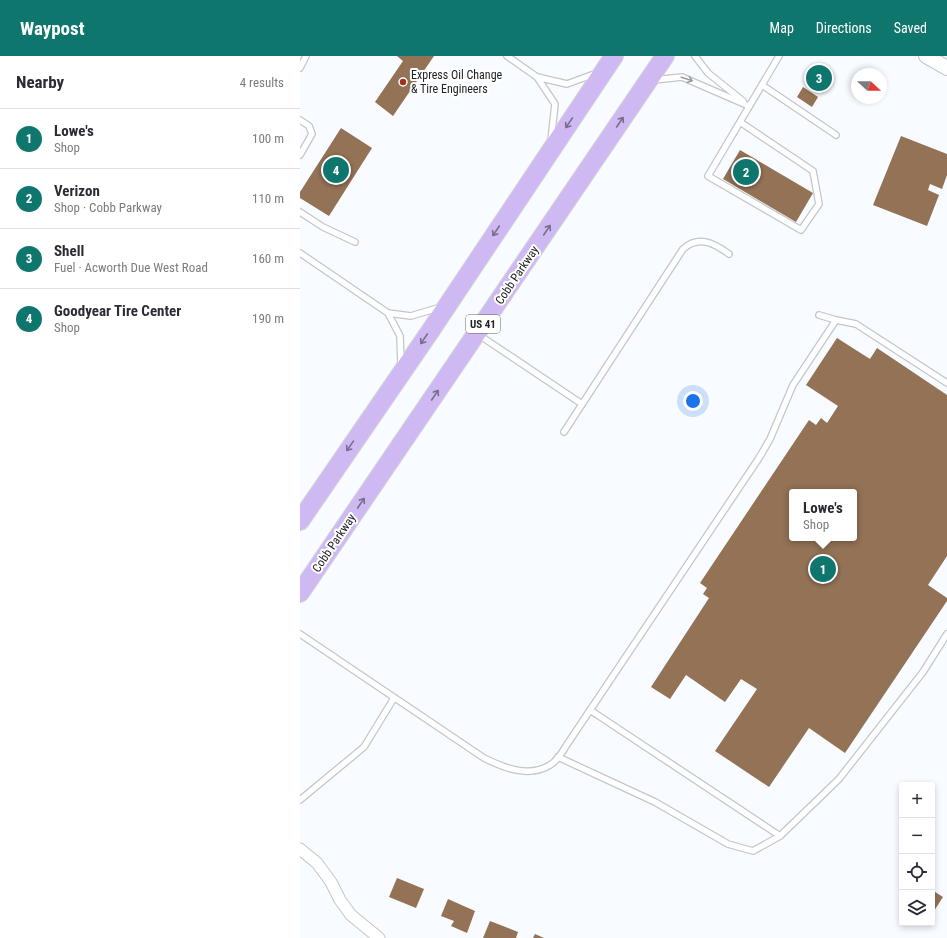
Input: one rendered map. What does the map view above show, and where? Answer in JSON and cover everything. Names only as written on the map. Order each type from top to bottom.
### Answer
[{"type":"main road","name":"Cobb Parkway","points":[[300,593],[665,56]]},
{"type":"main road","points":[[300,521],[402,372],[609,63]]},
{"type":"street","points":[[926,56],[947,68]]},
{"type":"street","points":[[301,851],[318,863],[331,882],[340,900],[351,915],[379,938]]},
{"type":"lane","points":[[507,56],[538,77],[567,84],[609,63]]},
{"type":"lane","points":[[695,56],[708,73],[750,106]]},
{"type":"lane","points":[[740,122],[813,171],[819,204],[801,230],[708,176],[779,56]]},
{"type":"lane","points":[[300,68],[304,58]]},
{"type":"lane","points":[[538,77],[555,104],[550,151]]},
{"type":"lane","points":[[649,81],[682,77],[750,106]]},
{"type":"lane","points":[[762,85],[836,135]]},
{"type":"lane","points":[[300,120],[309,126],[312,134],[300,155]]},
{"type":"lane","points":[[300,212],[323,227],[355,242]]},
{"type":"lane","points":[[564,432],[683,250],[687,246],[698,241],[717,246],[729,254]]},
{"type":"lane","points":[[300,253],[388,313],[411,316],[447,305]]},
{"type":"lane","points":[[388,313],[400,336],[402,372]]},
{"type":"lane","points":[[819,315],[856,324],[947,383]]},
{"type":"lane","points":[[300,634],[478,755],[502,766],[522,772],[532,772],[550,765],[558,757],[590,710],[759,458],[770,439],[793,386],[836,320]]},
{"type":"lane","points":[[477,333],[582,404]]},
{"type":"lane","points":[[558,757],[655,802],[728,844],[753,851],[780,836],[839,779],[923,672],[947,634]]},
{"type":"lane","points":[[300,800],[364,747],[394,698]]},
{"type":"lane","points":[[590,710],[780,836]]},
{"type":"building","name":"Express Oil Change & Tire Engineers","points":[[397,56],[434,56],[393,116],[375,102],[403,61]]},
{"type":"building","points":[[803,87],[818,97],[812,107],[797,97]]},
{"type":"building","points":[[341,128],[372,148],[329,216],[300,198],[300,192]]},
{"type":"building","points":[[901,136],[947,154],[947,175],[942,189],[930,184],[928,190],[939,195],[927,226],[873,205]]},
{"type":"building","points":[[740,150],[813,193],[796,222],[723,179]]},
{"type":"building","points":[[837,338],[870,359],[877,348],[947,395],[947,556],[928,585],[947,598],[947,601],[845,753],[809,728],[769,787],[715,751],[757,689],[741,679],[725,702],[686,675],[670,699],[651,687],[709,598],[703,594],[707,588],[700,583],[809,420],[816,425],[821,418],[827,423],[838,406],[806,385]]},
{"type":"building","points":[[397,878],[424,889],[416,908],[389,897]]},
{"type":"building","points":[[935,892],[943,897],[935,909]]},
{"type":"building","points":[[448,899],[475,911],[467,933],[451,926],[454,921],[441,916]]},
{"type":"building","points":[[490,921],[518,932],[516,938],[483,938]]},
{"type":"building","points":[[535,934],[544,938],[533,938]]},
{"type":"place","name":"Shell","points":[[819,78]]},
{"type":"place","name":"Express Oil Change & Tire Engineers","points":[[403,82]]},
{"type":"place","name":"Goodyear Tire Center","points":[[336,170]]},
{"type":"place","name":"Verizon","points":[[746,172]]},
{"type":"place","name":"Lowe's","points":[[823,569]]}]
